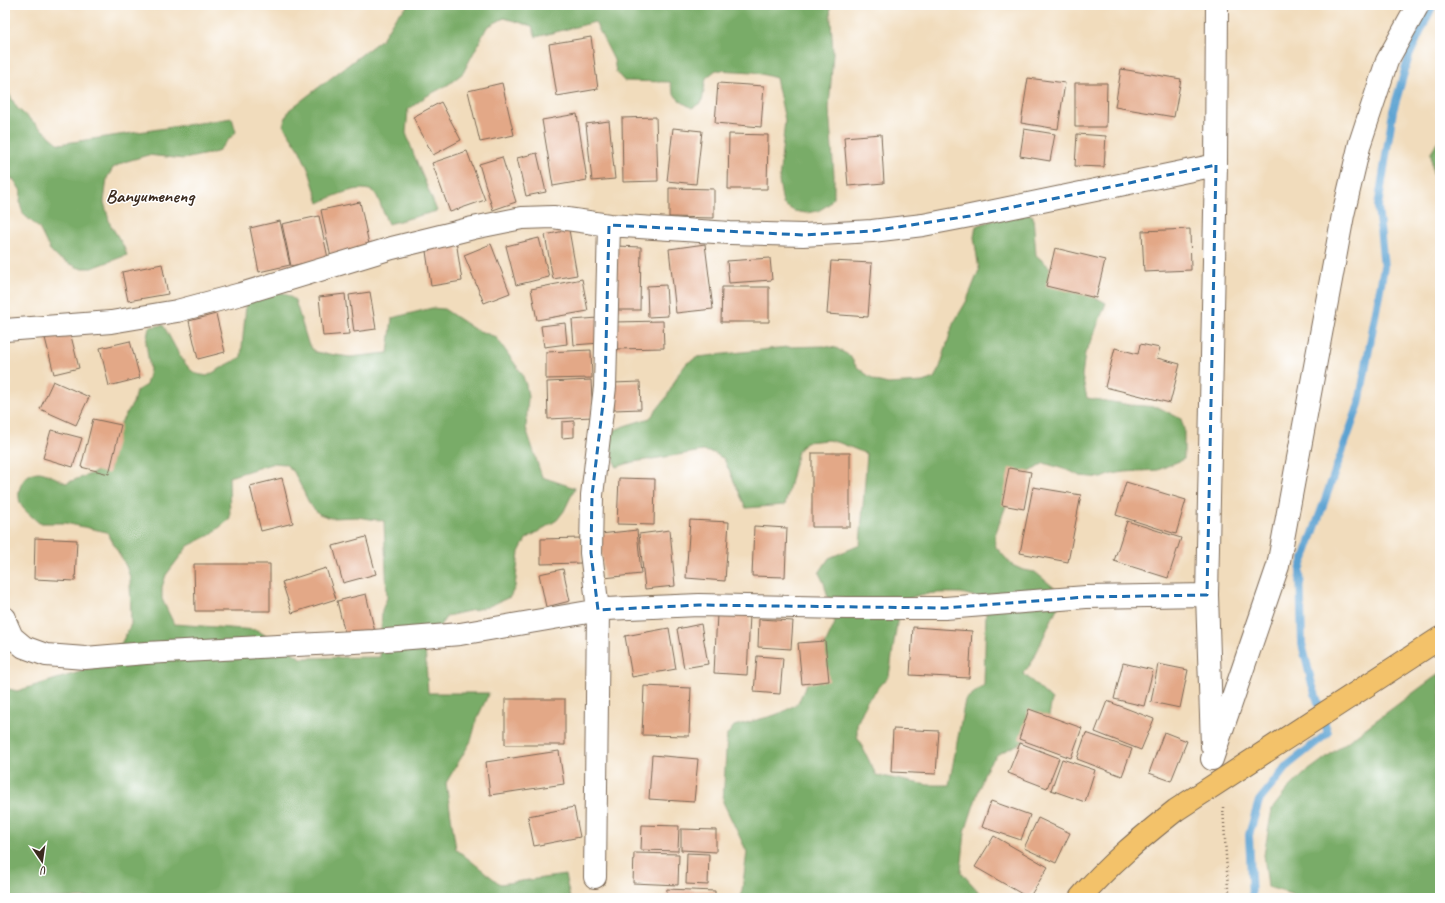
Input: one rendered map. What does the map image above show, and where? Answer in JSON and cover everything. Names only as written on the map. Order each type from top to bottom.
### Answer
[{"type":"main road","points":[[1080,898],[1094,881],[1151,829],[1176,810],[1440,638]]},
{"type":"street","points":[[1217,5],[1216,166],[1207,595],[1212,759],[1222,781]]},
{"type":"street","points":[[1212,759],[1278,566],[1344,215],[1360,143],[1387,61],[1418,5]]},
{"type":"street","points":[[5,330],[111,322],[177,311],[241,294],[392,248],[522,218],[553,217],[609,225],[730,233],[803,235],[872,230],[970,216],[1216,166]]},
{"type":"street","points":[[596,878],[598,610],[591,553],[592,495],[605,388],[609,225]]},
{"type":"street","points":[[5,618],[12,637],[24,647],[46,655],[85,658],[146,653],[374,641],[460,634],[598,610],[699,605],[846,608],[945,608],[1086,597],[1207,595]]},
{"type":"path","points":[[1222,781],[1228,888],[1230,898]]},
{"type":"highlighted area","points":[[1216,165],[1207,595],[1086,597],[945,608],[699,605],[598,610],[591,553],[592,495],[605,387],[609,225],[803,235],[872,231],[970,216]]},
{"type":"green space","points":[[409,5],[830,5],[833,53],[829,109],[834,175],[834,196],[828,205],[818,211],[806,213],[794,211],[783,204],[779,181],[785,120],[776,78],[754,72],[716,70],[706,78],[702,102],[692,108],[677,98],[673,92],[670,82],[624,81],[616,72],[614,60],[595,22],[536,37],[532,26],[504,18],[487,27],[463,73],[449,84],[425,97],[408,110],[406,133],[437,211],[388,224],[375,193],[363,189],[331,197],[319,203],[309,171],[299,149],[283,125],[289,110],[382,39],[395,18]]},
{"type":"green space","points":[[5,87],[17,108],[59,144],[232,118],[236,132],[217,152],[184,159],[148,155],[124,162],[113,168],[107,178],[104,202],[110,224],[123,245],[127,255],[92,268],[79,268],[58,258],[50,250],[39,228],[23,214],[20,202],[21,191],[14,180],[5,175]]},
{"type":"green space","points":[[1440,137],[1440,176],[1433,176],[1431,152]]},
{"type":"green space","points":[[1023,210],[1033,216],[1036,255],[1065,281],[1106,303],[1091,342],[1085,353],[1082,376],[1087,398],[1131,405],[1158,407],[1181,419],[1184,429],[1184,459],[1158,470],[1124,472],[1112,474],[1102,478],[1080,476],[1070,471],[1044,463],[1015,482],[995,535],[995,546],[1012,565],[1023,570],[1035,572],[1063,595],[1031,664],[1023,673],[1052,700],[1046,731],[998,754],[989,764],[984,774],[965,832],[961,872],[978,891],[979,898],[741,898],[747,852],[723,802],[727,735],[734,726],[772,716],[783,712],[798,703],[835,623],[824,583],[819,573],[829,558],[860,545],[867,454],[840,443],[828,440],[805,442],[798,451],[785,505],[746,508],[724,459],[714,453],[703,451],[633,462],[616,467],[610,442],[613,431],[650,418],[666,398],[679,373],[687,363],[698,357],[787,347],[824,346],[836,348],[850,356],[856,366],[876,381],[888,384],[923,382],[934,378],[940,367],[953,324],[966,302],[979,270],[974,237],[976,226]],"holes":[[[961,593],[973,596],[986,613],[984,685],[965,700],[949,785],[927,785],[876,775],[857,736],[857,724],[867,701],[889,676],[900,603],[915,596],[930,594]]]},
{"type":"green space","points":[[261,293],[284,293],[295,300],[308,343],[315,352],[350,357],[388,353],[392,318],[432,308],[444,309],[474,329],[496,337],[522,374],[528,397],[526,428],[542,477],[575,488],[564,511],[557,520],[526,539],[519,552],[515,587],[510,597],[487,607],[447,616],[425,646],[428,693],[489,693],[477,719],[471,741],[446,783],[456,849],[500,884],[565,875],[570,898],[5,898],[5,688],[17,691],[93,668],[101,650],[121,644],[131,624],[130,577],[126,566],[107,532],[65,523],[39,523],[23,508],[20,503],[19,491],[21,485],[28,476],[33,473],[45,473],[66,483],[96,472],[104,450],[133,403],[136,391],[146,385],[150,370],[146,343],[149,327],[163,325],[186,364],[198,374],[207,376],[241,357],[246,306],[250,296]],"holes":[[[274,463],[285,464],[294,472],[310,505],[319,514],[331,518],[357,517],[384,521],[387,598],[382,610],[380,657],[301,658],[257,630],[174,624],[162,599],[162,587],[166,575],[188,546],[210,535],[230,519],[229,477]]]},
{"type":"green space","points":[[1440,673],[1440,898],[1304,898],[1268,887],[1264,855],[1272,809],[1287,790],[1305,773]]},
{"type":"building","points":[[591,37],[598,89],[557,96],[549,44]]},
{"type":"building","points":[[1121,69],[1181,79],[1174,117],[1115,107]]},
{"type":"building","points":[[1028,78],[1065,83],[1058,129],[1021,123]]},
{"type":"building","points":[[502,83],[514,135],[480,142],[468,91]]},
{"type":"building","points":[[718,83],[764,86],[761,127],[715,123]]},
{"type":"building","points":[[1075,83],[1107,83],[1106,127],[1075,127]]},
{"type":"building","points":[[441,102],[461,140],[433,155],[413,117]]},
{"type":"building","points":[[577,114],[587,180],[553,186],[542,120]]},
{"type":"building","points":[[656,117],[658,181],[623,182],[622,118]]},
{"type":"building","points":[[609,121],[615,179],[592,181],[586,124]]},
{"type":"building","points":[[673,128],[702,131],[696,184],[667,181]]},
{"type":"building","points":[[1024,129],[1055,134],[1050,161],[1020,156]]},
{"type":"building","points":[[729,134],[768,135],[767,189],[728,189]]},
{"type":"building","points":[[881,134],[884,183],[848,186],[844,137]]},
{"type":"building","points":[[1077,134],[1106,136],[1104,167],[1075,166]]},
{"type":"building","points":[[467,151],[485,200],[450,212],[432,163]]},
{"type":"building","points":[[537,153],[546,192],[526,196],[517,158]]},
{"type":"building","points":[[502,157],[516,202],[493,210],[479,164]]},
{"type":"building","points":[[669,188],[714,189],[714,218],[669,217]]},
{"type":"building","points":[[360,202],[370,249],[331,258],[321,210]]},
{"type":"building","points":[[319,216],[328,258],[291,266],[282,224]]},
{"type":"building","points":[[280,221],[290,265],[259,272],[250,228]]},
{"type":"building","points":[[1190,229],[1191,270],[1144,272],[1142,231]]},
{"type":"building","points":[[569,230],[577,275],[553,279],[545,235]]},
{"type":"building","points":[[539,238],[549,277],[516,285],[506,246]]},
{"type":"building","points":[[456,240],[462,281],[431,286],[425,244]]},
{"type":"building","points":[[491,244],[510,293],[484,303],[464,255]]},
{"type":"building","points":[[705,244],[713,309],[676,313],[669,249]]},
{"type":"building","points":[[617,246],[641,247],[640,310],[616,310]]},
{"type":"building","points":[[1055,248],[1105,260],[1096,298],[1046,286]]},
{"type":"building","points":[[770,258],[772,280],[729,283],[727,261]]},
{"type":"building","points":[[831,261],[872,263],[868,317],[827,314]]},
{"type":"building","points":[[162,264],[168,294],[128,301],[122,272]]},
{"type":"building","points":[[582,279],[588,311],[537,320],[531,289]]},
{"type":"building","points":[[666,285],[668,316],[648,317],[647,286]]},
{"type":"building","points":[[722,287],[769,287],[769,322],[721,322]]},
{"type":"building","points":[[370,292],[376,329],[354,332],[349,295]]},
{"type":"building","points":[[345,294],[349,334],[323,336],[319,297]]},
{"type":"building","points":[[216,314],[225,352],[198,359],[189,321]]},
{"type":"building","points":[[598,318],[600,343],[574,345],[572,320]]},
{"type":"building","points":[[663,321],[664,348],[615,349],[614,322]]},
{"type":"building","points":[[565,323],[567,344],[544,347],[541,326]]},
{"type":"building","points":[[70,332],[79,368],[54,374],[45,338]]},
{"type":"building","points":[[130,341],[140,378],[109,386],[100,348]]},
{"type":"building","points":[[1140,344],[1160,348],[1157,358],[1180,364],[1170,403],[1105,387],[1115,348],[1138,354]]},
{"type":"building","points":[[591,350],[592,378],[546,379],[546,352]]},
{"type":"building","points":[[591,380],[593,417],[548,419],[547,382]]},
{"type":"building","points":[[53,381],[89,397],[76,425],[40,409]]},
{"type":"building","points":[[640,382],[641,409],[614,410],[613,383]]},
{"type":"building","points":[[93,419],[121,425],[109,474],[81,467]]},
{"type":"building","points":[[574,421],[574,437],[562,438],[562,422]]},
{"type":"building","points":[[51,430],[82,438],[73,467],[43,458]]},
{"type":"building","points":[[812,453],[850,453],[850,527],[812,527]]},
{"type":"building","points":[[1009,468],[1031,472],[1024,509],[1002,505]]},
{"type":"building","points":[[282,478],[293,523],[261,531],[250,486]]},
{"type":"building","points":[[619,478],[655,479],[654,525],[617,524]]},
{"type":"building","points":[[1126,482],[1186,500],[1176,534],[1116,515]]},
{"type":"building","points":[[1033,487],[1081,495],[1068,562],[1020,553]]},
{"type":"building","points":[[690,520],[729,522],[725,581],[686,578]]},
{"type":"building","points":[[1127,521],[1181,538],[1168,578],[1114,561]]},
{"type":"building","points":[[754,526],[787,528],[785,577],[752,576]]},
{"type":"building","points":[[637,530],[641,574],[604,578],[600,534]]},
{"type":"building","points":[[670,530],[675,586],[645,589],[639,534]]},
{"type":"building","points":[[366,537],[376,574],[343,583],[333,546]]},
{"type":"building","points":[[35,538],[77,540],[75,581],[34,579]]},
{"type":"building","points":[[581,538],[581,563],[541,564],[541,539]]},
{"type":"building","points":[[194,564],[270,564],[270,611],[195,611]]},
{"type":"building","points":[[326,568],[336,599],[292,613],[282,582]]},
{"type":"building","points":[[563,569],[570,601],[546,607],[539,574]]},
{"type":"building","points":[[366,594],[375,632],[346,638],[337,601]]},
{"type":"building","points":[[717,614],[750,615],[747,675],[714,673]]},
{"type":"building","points":[[759,619],[793,621],[791,649],[758,647]]},
{"type":"building","points":[[701,624],[708,664],[684,668],[677,629]]},
{"type":"building","points":[[913,627],[972,631],[969,678],[910,675]]},
{"type":"building","points":[[669,628],[676,669],[632,677],[625,636]]},
{"type":"building","points":[[825,641],[829,681],[802,684],[798,643]]},
{"type":"building","points":[[757,656],[783,658],[780,694],[754,692]]},
{"type":"building","points":[[1123,663],[1153,670],[1144,706],[1114,699]]},
{"type":"building","points":[[1158,664],[1188,670],[1180,708],[1151,702]]},
{"type":"building","points":[[644,686],[691,688],[689,736],[642,735]]},
{"type":"building","points":[[505,699],[565,699],[565,745],[505,745]]},
{"type":"building","points":[[1107,701],[1154,719],[1141,750],[1095,732]]},
{"type":"building","points":[[1029,709],[1082,728],[1071,758],[1019,739]]},
{"type":"building","points":[[893,729],[939,731],[936,774],[891,772]]},
{"type":"building","points":[[1164,732],[1187,741],[1171,781],[1149,773]]},
{"type":"building","points":[[1086,733],[1132,749],[1122,776],[1077,759]]},
{"type":"building","points":[[1020,743],[1059,758],[1047,788],[1008,773]]},
{"type":"building","points":[[559,751],[564,784],[490,795],[486,762]]},
{"type":"building","points":[[652,755],[698,759],[694,802],[649,799]]},
{"type":"building","points":[[1062,759],[1095,770],[1085,802],[1051,790]]},
{"type":"building","points":[[991,801],[1030,815],[1021,840],[982,827]]},
{"type":"building","points":[[574,807],[580,837],[534,846],[528,816]]},
{"type":"building","points":[[1038,818],[1070,833],[1056,863],[1024,848]]},
{"type":"building","points":[[642,825],[679,826],[678,851],[641,850]]},
{"type":"building","points":[[681,829],[716,830],[716,852],[681,850]]},
{"type":"building","points":[[994,836],[1048,867],[1029,898],[975,867]]},
{"type":"building","points":[[634,853],[679,854],[678,885],[633,883]]},
{"type":"building","points":[[687,853],[709,854],[708,885],[686,884]]},
{"type":"building","points":[[667,889],[715,891],[715,898],[666,898]]},
{"type":"waterway","points":[[1252,898],[1249,835],[1259,801],[1288,765],[1328,733],[1312,684],[1302,644],[1300,570],[1359,404],[1384,267],[1378,207],[1393,111],[1409,56],[1433,5]]},
{"type":"district","name":"Banyumeneng","points":[[150,195]]}]
